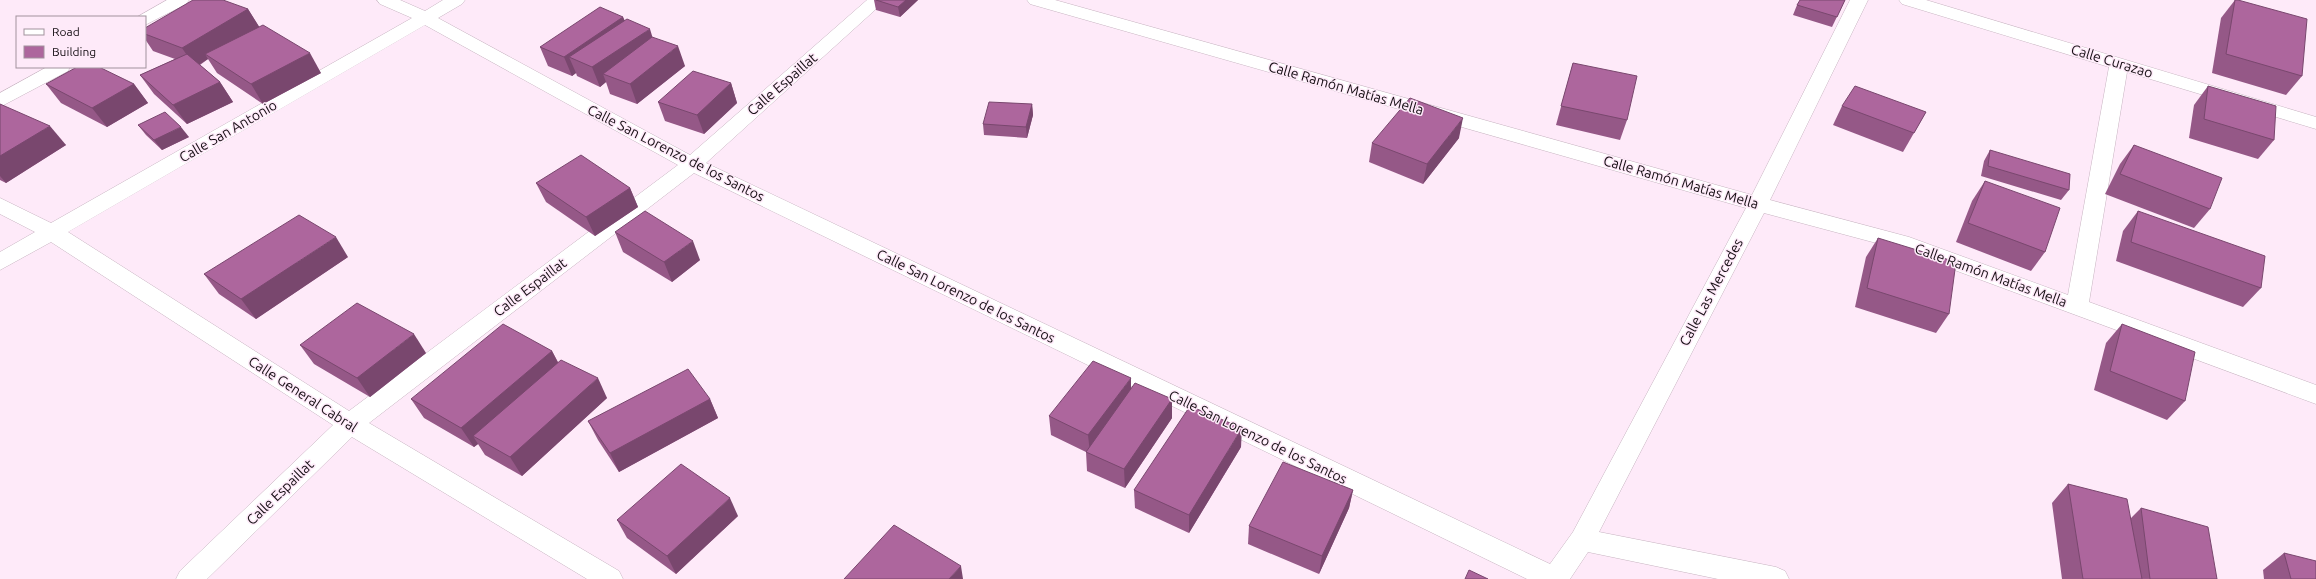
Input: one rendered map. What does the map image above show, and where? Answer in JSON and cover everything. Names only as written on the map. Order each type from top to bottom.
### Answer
[{"type":"street","points":[[146,19],[180,0]]},
{"type":"street","name":"Calle San Lorenzo de los Santos","points":[[386,0],[424,17],[692,164],[1554,579]]},
{"type":"street","name":"Calle San Antonio","points":[[0,262],[53,233],[424,17],[456,0]]},
{"type":"street","name":"Calle Espaillat","points":[[189,579],[350,424],[692,164],[877,0]]},
{"type":"street","name":"Calle Ramón Matías Mella","points":[[1036,0],[1758,204],[1901,242],[2077,306],[2316,396]]},
{"type":"street","name":"Calle Las Mercedes","points":[[1554,579],[1582,540],[1758,204],[1859,0]]},
{"type":"street","name":"Calle Curazao","points":[[1908,0],[2119,62],[2316,123]]},
{"type":"street","points":[[2077,306],[2119,62]]},
{"type":"street","points":[[0,101],[59,68]]},
{"type":"street","name":"Calle General Cabral","points":[[0,205],[53,233],[350,424],[610,579]]},
{"type":"street","points":[[1582,540],[1776,579]]},
{"type":"building","points":[[193,0],[223,0],[248,9],[182,48],[146,34],[146,27]]},
{"type":"building","points":[[876,0],[906,0],[898,7]]},
{"type":"building","points":[[1800,0],[1845,0],[1837,17],[1797,5]]},
{"type":"building","points":[[2235,0],[2307,19],[2302,76],[2226,54]]},
{"type":"building","points":[[600,7],[623,17],[564,57],[540,47]]},
{"type":"building","points":[[627,19],[650,29],[592,67],[569,57]]},
{"type":"building","points":[[263,25],[310,53],[251,84],[205,54]]},
{"type":"building","points":[[652,37],[678,46],[630,84],[603,74]]},
{"type":"building","points":[[187,54],[220,82],[173,105],[140,75]]},
{"type":"building","points":[[1573,63],[1637,76],[1627,120],[1561,106]]},
{"type":"building","points":[[75,68],[101,68],[134,84],[92,108],[46,84]]},
{"type":"building","points":[[693,71],[731,83],[697,115],[658,102]]},
{"type":"building","points":[[1855,86],[1926,112],[1914,133],[1842,106]]},
{"type":"building","points":[[2208,86],[2276,106],[2274,140],[2204,119]]},
{"type":"building","points":[[1410,98],[1463,118],[1427,164],[1372,143]]},
{"type":"building","points":[[989,102],[1032,104],[1026,127],[983,124]]},
{"type":"building","points":[[0,104],[50,126],[0,156]]},
{"type":"building","points":[[165,112],[181,127],[154,140],[138,125]]},
{"type":"building","points":[[2134,145],[2222,178],[2210,209],[2120,174]]},
{"type":"building","points":[[1990,150],[2070,174],[2069,190],[1988,166]]},
{"type":"building","points":[[581,155],[630,188],[586,217],[536,183]]},
{"type":"building","points":[[1985,181],[2060,208],[2045,252],[1968,223]]},
{"type":"building","points":[[645,211],[693,241],[664,262],[615,232]]},
{"type":"building","points":[[2138,211],[2265,256],[2261,288],[2131,242]]},
{"type":"building","points":[[299,215],[336,237],[241,299],[204,274]]},
{"type":"building","points":[[1878,238],[1956,262],[1949,314],[1867,288]]},
{"type":"building","points":[[357,303],[414,334],[357,378],[300,345]]},
{"type":"building","points":[[503,324],[552,351],[461,428],[411,399]]},
{"type":"building","points":[[2122,324],[2195,352],[2185,401],[2110,371]]},
{"type":"building","points":[[561,360],[598,378],[510,457],[473,436]]},
{"type":"building","points":[[1093,361],[1131,378],[1088,435],[1049,416]]},
{"type":"building","points":[[688,369],[710,399],[610,453],[588,421]]},
{"type":"building","points":[[1135,383],[1172,399],[1124,469],[1086,452]]},
{"type":"building","points":[[1190,406],[1242,428],[1189,515],[1134,490]]},
{"type":"building","points":[[1283,462],[1353,490],[1322,556],[1249,526]]},
{"type":"building","points":[[681,464],[730,498],[667,556],[617,520]]},
{"type":"building","points":[[2068,484],[2127,499],[2142,579],[2083,579]]},
{"type":"building","points":[[2141,508],[2208,527],[2217,579],[2150,579]]},
{"type":"building","points":[[894,525],[961,566],[949,579],[844,579]]},
{"type":"building","points":[[2284,553],[2316,561],[2316,579],[2291,579]]},
{"type":"building","points":[[1469,570],[1488,579],[1465,579]]}]
